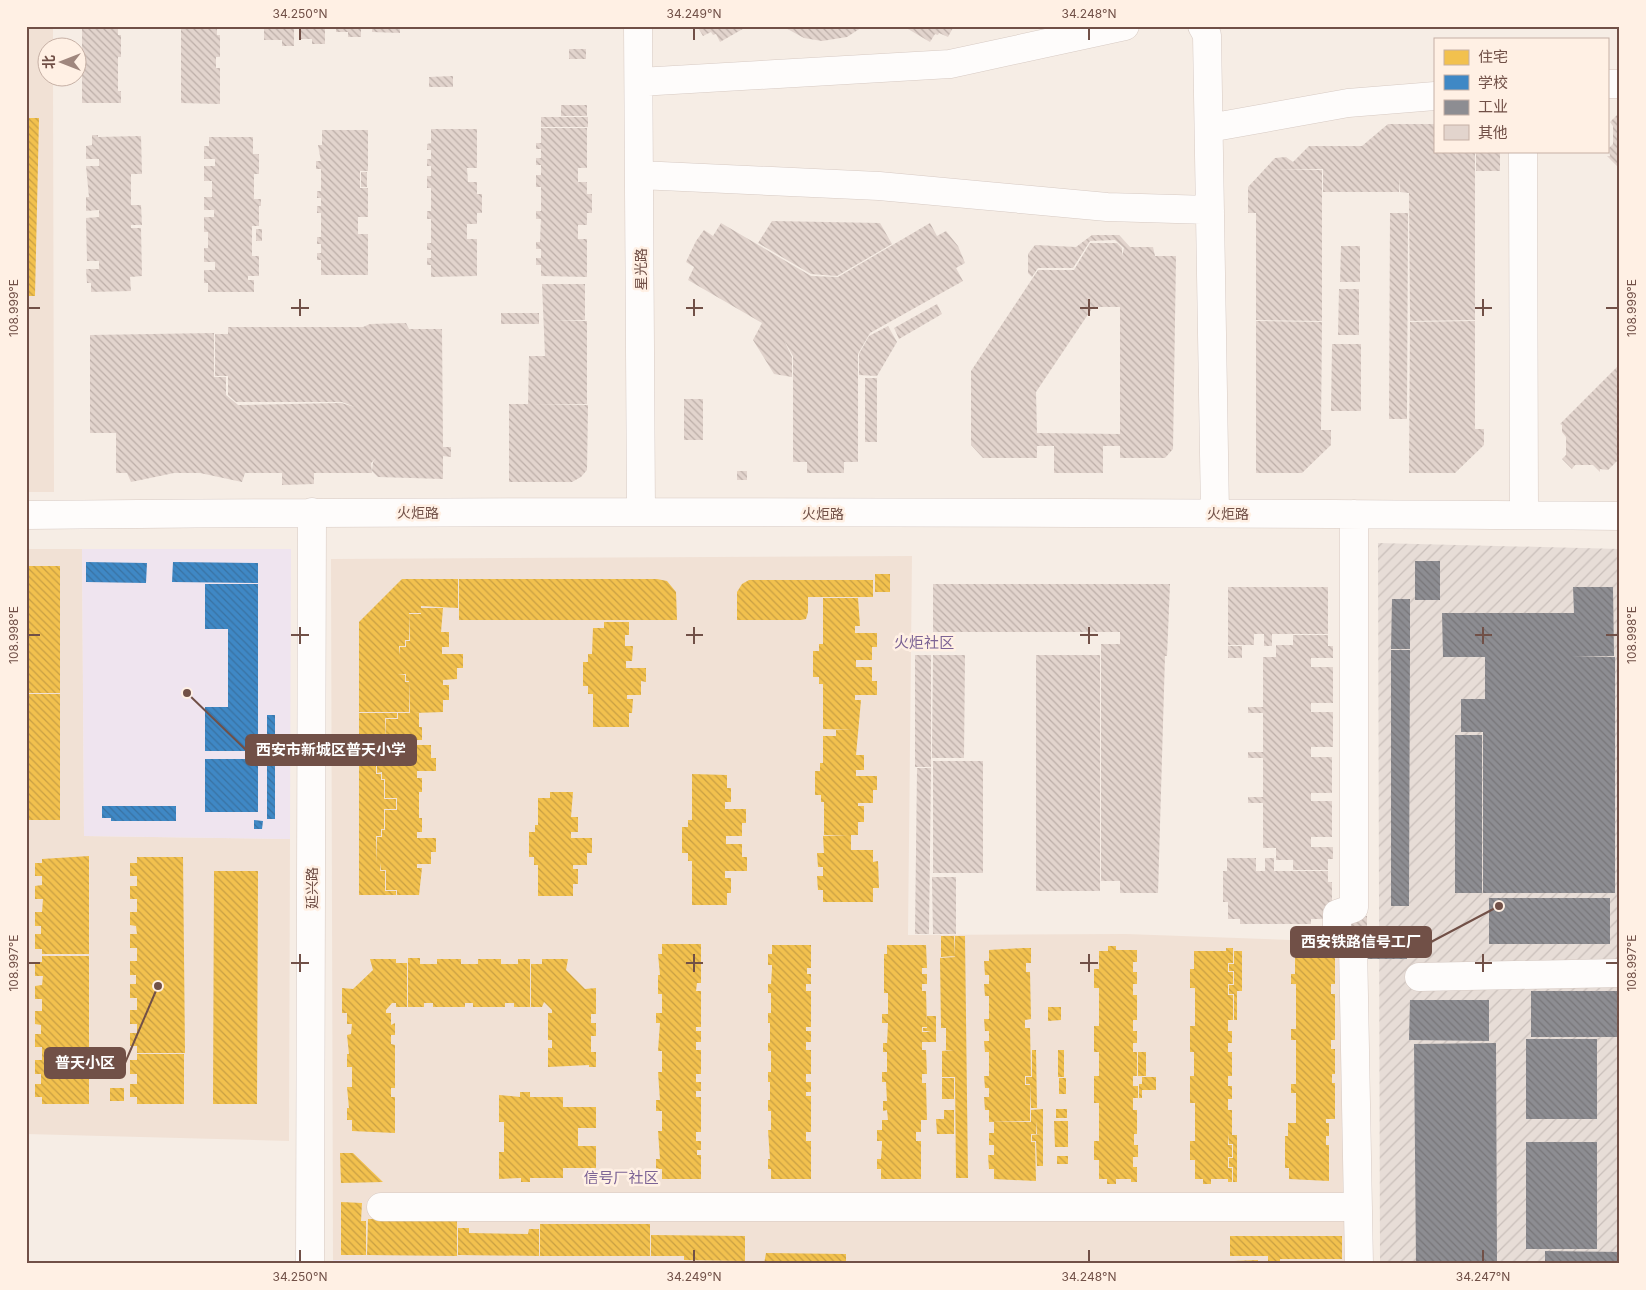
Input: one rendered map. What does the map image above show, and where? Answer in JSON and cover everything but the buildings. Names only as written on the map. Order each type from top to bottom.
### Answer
[{"type":"street","name":"星光路","points":[[638,26],[642,512]]},
{"type":"street","points":[[639,82],[950,64],[1125,26]]},
{"type":"street","points":[[1202,26],[1207,35],[1215,513]]},
{"type":"street","points":[[1209,128],[1348,103],[1434,96]]},
{"type":"street","points":[[1523,152],[1524,515]]},
{"type":"street","points":[[639,175],[879,186],[1107,207],[1210,210]]},
{"type":"street","name":"火炬路","points":[[26,515],[312,512],[642,512],[1620,516]]},
{"type":"street","name":"延兴路","points":[[310,1264],[312,512]]},
{"type":"street","points":[[1354,514],[1354,908],[1337,914],[1337,937],[1353,943],[1359,1264]]},
{"type":"street","points":[[1419,977],[1620,973]]},
{"type":"street","points":[[382,1207],[1358,1207]]},
{"type":"shaded area","points":[[26,26],[53,26],[53,38],[38,38],[38,88],[53,88],[54,492],[26,492]]},
{"type":"shaded area","points":[[1378,543],[1620,549],[1620,1264],[1380,1264]]},
{"type":"shaded area","points":[[26,549],[82,549],[84,836],[290,839],[289,1141],[26,1134]]},
{"type":"shaded area","points":[[82,549],[291,549],[290,839],[84,836]]},
{"type":"shaded area","name":"信号厂社区","points":[[912,556],[908,935],[1126,934],[1345,942],[1351,1264],[622,1264],[333,1260],[331,559]]},
{"type":"shaded area","points":[[333,1260],[622,1264],[333,1264]]},
{"type":"place","name":"西安市新城区普天小学","points":[[187,693]]},
{"type":"place","name":"西安铁路信号工厂","points":[[1499,906]]},
{"type":"place","name":"普天小区","points":[[158,986]]},
{"type":"district","name":"火炬社区","points":[[924,642]]},
{"type":"district","name":"信号厂社区","points":[[621,1177]]}]
